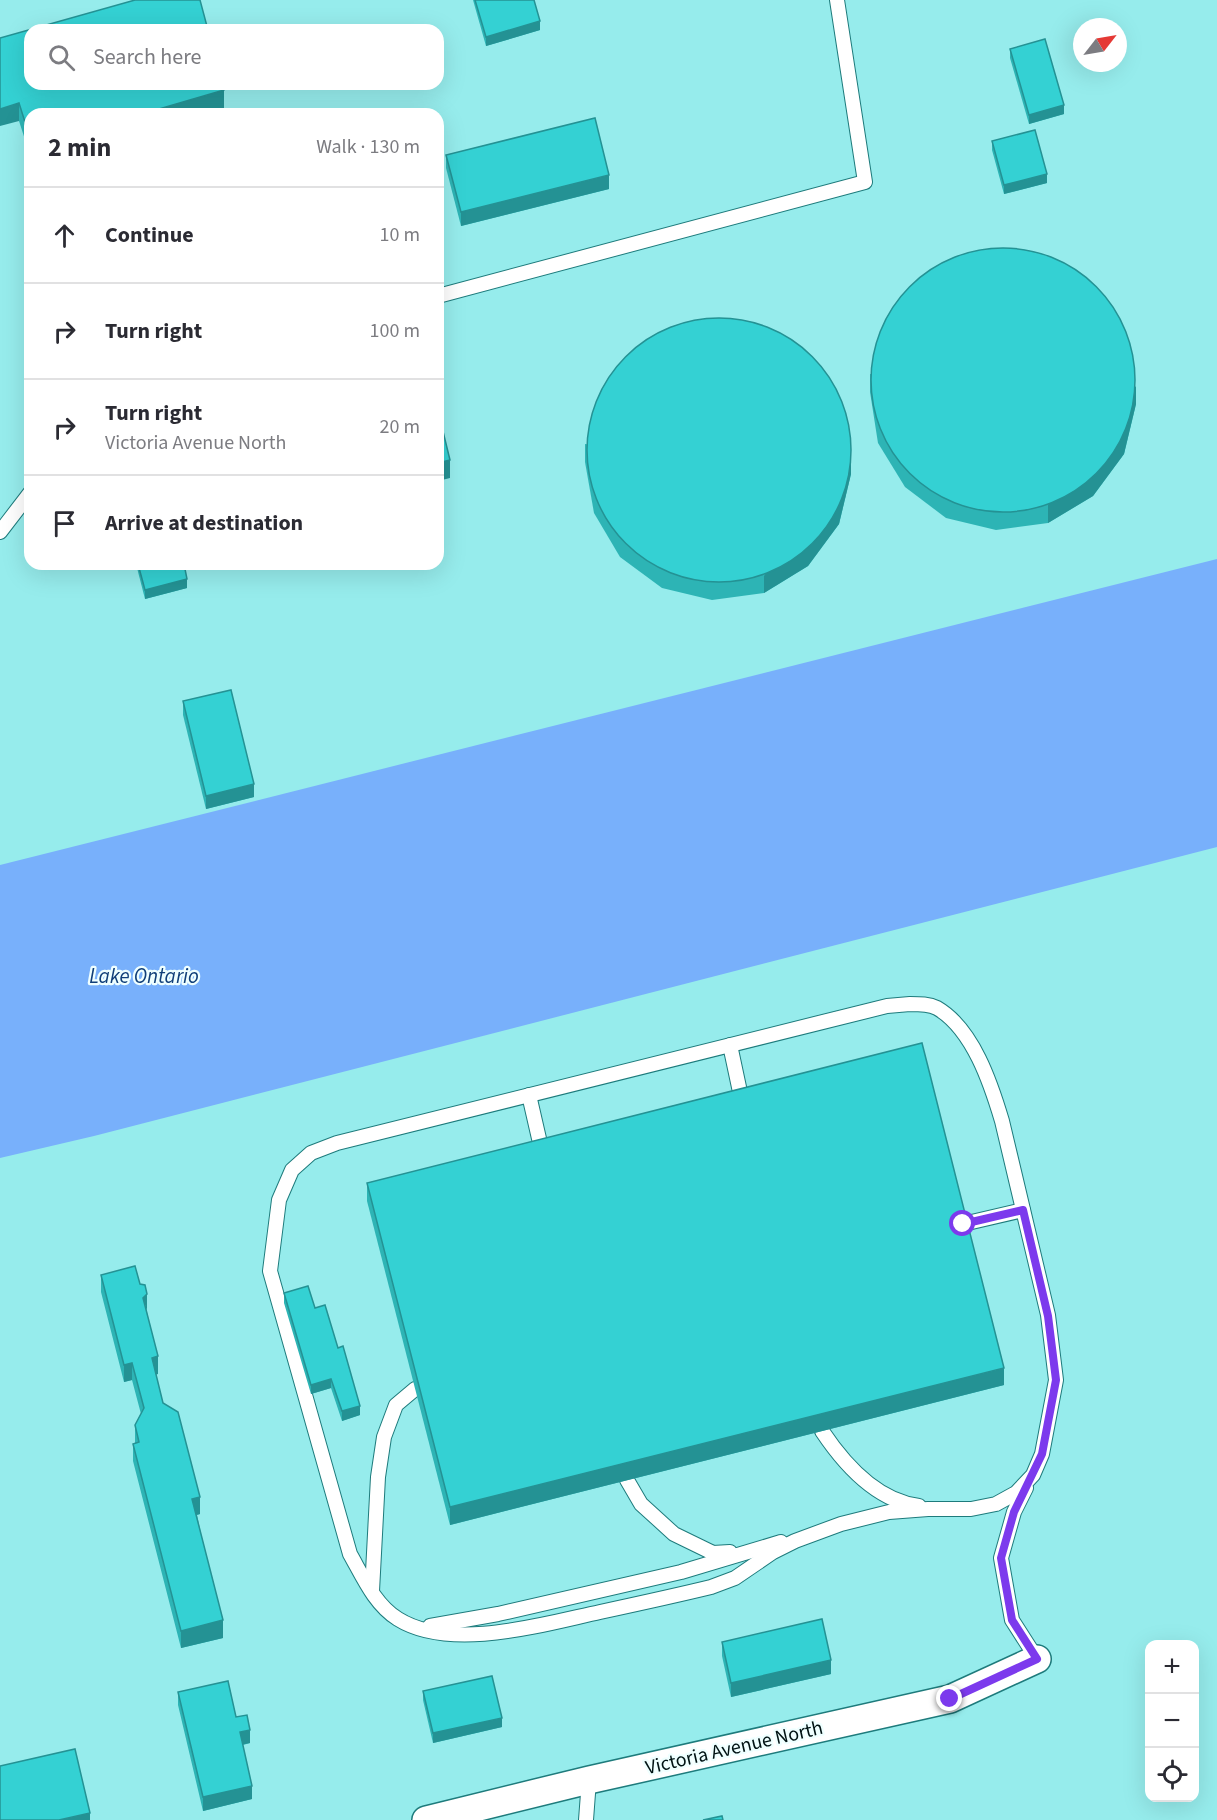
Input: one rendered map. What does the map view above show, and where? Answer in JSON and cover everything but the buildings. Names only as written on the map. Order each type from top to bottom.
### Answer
[{"type":"street","name":"Victoria Avenue North","points":[[426,1820],[589,1780],[950,1699],[1037,1659]]},
{"type":"lane","points":[[444,294],[865,182],[837,0]]},
{"type":"lane","points":[[0,532],[24,501]]},
{"type":"lane","points":[[841,1524],[781,1548],[735,1578],[711,1587],[538,1626],[468,1635],[447,1634],[412,1626],[388,1612],[372,1591],[350,1554],[270,1271],[279,1200],[292,1170],[311,1153],[337,1143],[529,1095],[887,1006],[926,1004],[939,1009],[958,1026],[971,1045],[993,1090],[1048,1316],[1056,1380],[1042,1454],[1014,1512],[1001,1558],[1012,1620],[1037,1659]]},
{"type":"lane","points":[[730,1045],[743,1106]]},
{"type":"lane","points":[[529,1095],[543,1156]]},
{"type":"lane","points":[[963,1224],[1023,1210]]},
{"type":"lane","points":[[372,1591],[378,1477],[384,1437],[396,1405],[415,1389]]},
{"type":"lane","points":[[822,1431],[846,1463],[879,1490],[897,1500],[915,1505],[952,1510]]},
{"type":"lane","points":[[412,1626],[437,1626],[498,1614],[681,1572],[841,1524],[890,1512],[972,1509],[996,1504],[1016,1493],[1032,1477]]},
{"type":"lane","points":[[627,1480],[641,1504],[674,1534],[713,1553],[748,1552]]},
{"type":"lane","points":[[586,1820],[589,1780]]},
{"type":"water","name":"Lake Ontario","points":[[1217,559],[1217,847],[94,1136],[0,1158],[0,865]]},
{"type":"route","points":[[950,1699],[1037,1659],[1012,1620],[1001,1558],[1014,1512],[1042,1454],[1056,1380],[1048,1316],[1023,1210],[963,1224]]}]
